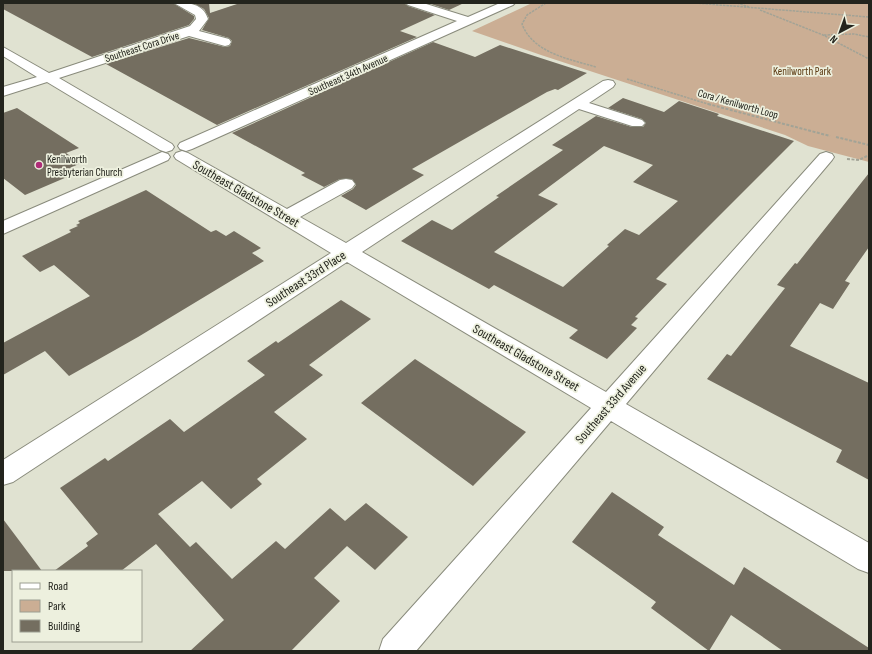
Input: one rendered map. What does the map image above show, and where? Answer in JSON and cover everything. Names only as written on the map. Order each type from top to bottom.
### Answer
[{"type":"street","name":"Southeast Cora Drive","points":[[3,92],[189,32],[200,23],[202,19],[199,7],[180,3]]},
{"type":"street","points":[[412,3],[468,21]]},
{"type":"street","name":"Southeast 34th Avenue","points":[[3,228],[509,3]]},
{"type":"street","points":[[189,32],[224,42]]},
{"type":"street","name":"Southeast Gladstone Street","points":[[3,51],[869,559]]},
{"type":"street","name":"Southeast 33rd Place","points":[[3,474],[579,104],[609,76]]},
{"type":"street","points":[[30,98],[63,86]]},
{"type":"street","points":[[579,104],[637,123]]},
{"type":"street","name":"Southeast 33rd Avenue","points":[[395,651],[609,407],[834,158]]},
{"type":"street","points":[[286,217],[346,184]]},
{"type":"path","name":"Cora / Kenilworth Loop","points":[[546,3],[527,15],[522,24],[529,38],[539,46],[557,54],[609,76],[765,121],[869,145]]},
{"type":"path","points":[[695,3],[812,11],[869,17]]},
{"type":"path","points":[[736,3],[778,16],[823,35],[869,59]]},
{"type":"path","points":[[823,35],[854,34],[869,37]]},
{"type":"path","points":[[834,158],[859,160],[869,155]]},
{"type":"green space","name":"Kenilworth Park","points":[[532,3],[869,3],[869,162],[808,146],[785,135],[472,31]]},
{"type":"building","points":[[3,3],[173,3],[194,16],[194,19],[189,25],[92,57],[3,9]]},
{"type":"building","points":[[193,3],[209,3],[210,13],[240,3],[404,3],[408,6],[435,15],[400,31],[417,37],[217,125],[106,64],[189,38],[225,47],[230,46],[232,41],[229,38],[202,30],[209,18],[204,9]]},
{"type":"building","points":[[428,3],[464,3],[449,10]]},
{"type":"building","points":[[433,42],[475,57],[500,45],[587,73],[558,90],[555,89],[547,92],[412,169],[424,175],[366,210],[341,196],[353,189],[356,185],[352,179],[340,179],[324,187],[301,175],[305,173],[232,133]]},
{"type":"building","points":[[623,98],[664,112],[679,101],[719,114],[717,116],[794,141],[656,279],[667,284],[635,317],[638,318],[631,325],[637,328],[607,359],[569,338],[578,330],[494,285],[489,289],[401,241],[432,220],[452,230],[499,197],[496,196],[563,150],[552,145],[596,116],[632,127],[643,127],[646,123],[642,119],[608,108]],"holes":[[[604,146],[653,165],[633,182],[678,201],[639,235],[625,229],[607,245],[609,246],[563,287],[494,252],[558,204],[538,195]]]},
{"type":"building","points":[[17,108],[79,148],[66,153],[81,163],[70,168],[73,170],[63,174],[67,177],[25,195],[3,178],[3,113]]},
{"type":"building","points":[[869,173],[869,247],[845,281],[850,283],[833,309],[820,303],[790,346],[869,383],[869,480],[836,462],[842,450],[707,379],[727,354],[731,356],[785,288],[777,285],[795,263],[797,264]]},
{"type":"building","points":[[146,190],[211,232],[216,230],[226,236],[234,231],[261,248],[252,253],[264,261],[138,337],[69,376],[45,351],[3,375],[3,343],[90,296],[54,265],[40,272],[22,256],[71,232],[69,230],[78,226],[76,225],[80,223],[78,221]]},
{"type":"building","points":[[341,300],[371,319],[309,365],[323,375],[274,412],[307,439],[257,479],[262,484],[231,509],[202,481],[158,514],[190,547],[196,542],[232,579],[276,541],[285,549],[330,508],[345,521],[366,503],[408,537],[375,570],[347,546],[314,578],[340,601],[291,651],[190,651],[224,620],[156,544],[122,570],[55,570],[88,546],[86,543],[98,534],[60,488],[105,458],[108,461],[170,419],[184,432],[265,375],[247,361],[276,341],[278,343]]},
{"type":"building","points":[[415,359],[526,432],[473,486],[361,403]]},
{"type":"building","points":[[612,492],[664,527],[658,535],[734,585],[744,567],[869,648],[869,651],[783,651],[731,615],[709,651],[651,608],[656,602],[572,542]]},
{"type":"building","points":[[3,519],[41,570],[3,571]]},
{"type":"place","name":"Kenilworth Presbyterian Church","points":[[39,165]]}]
